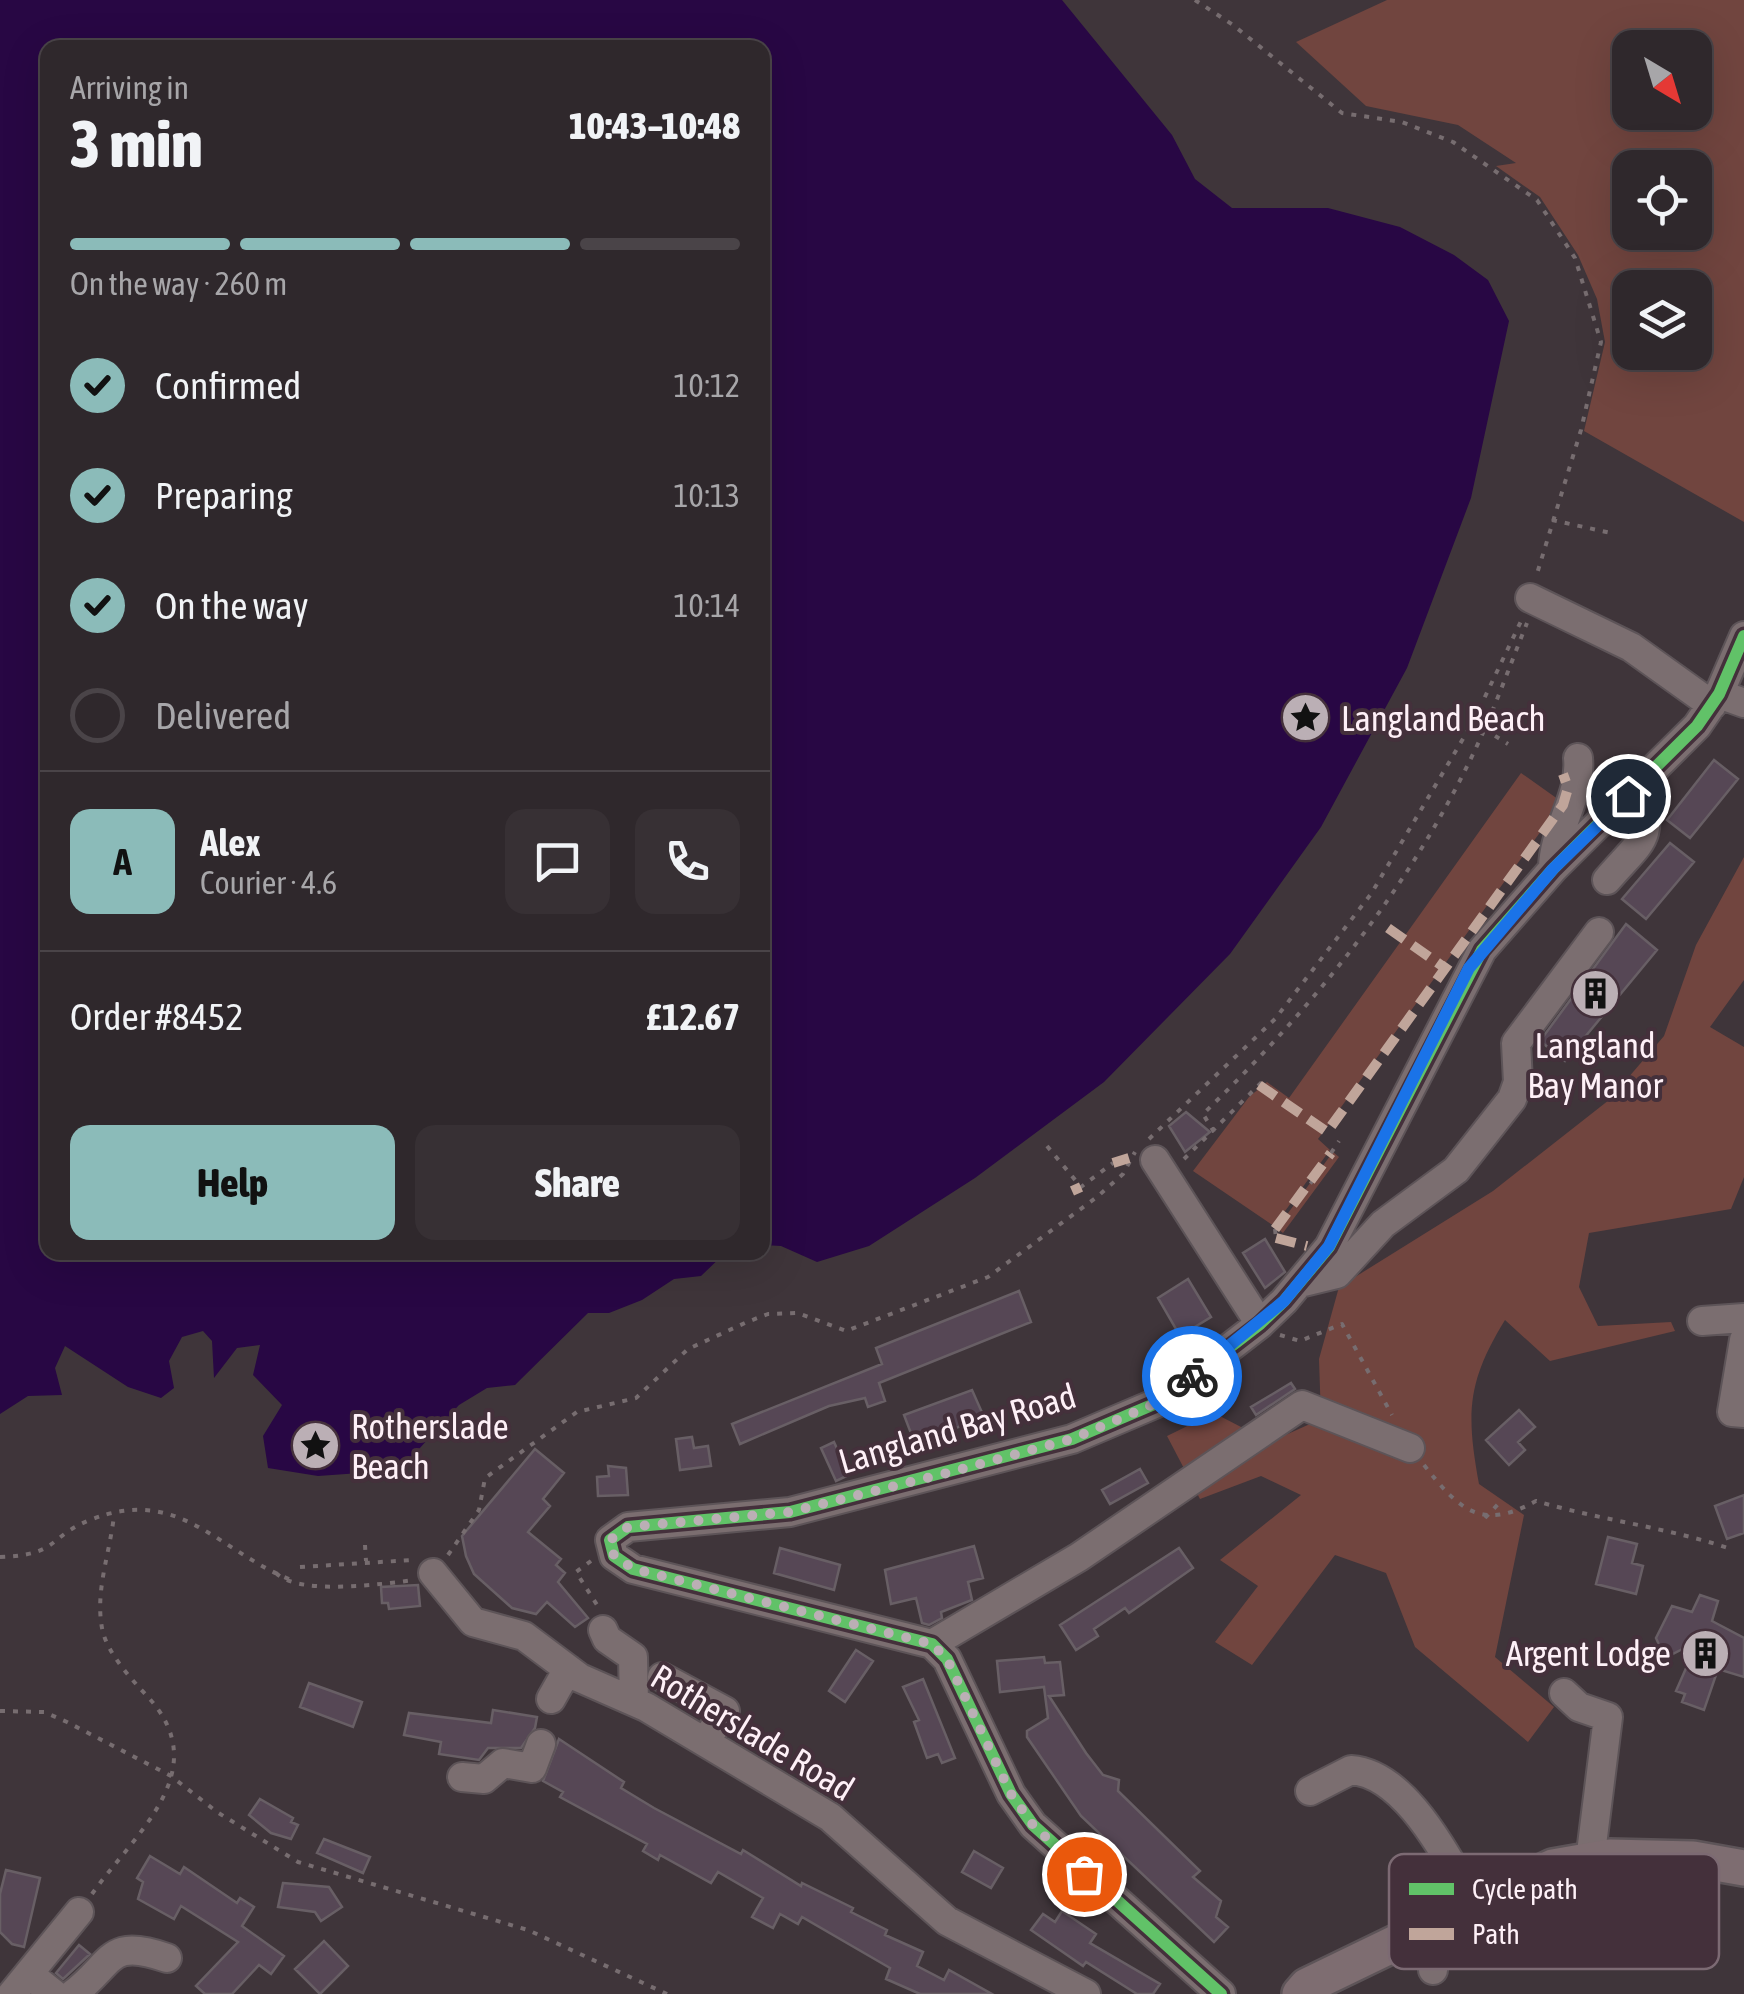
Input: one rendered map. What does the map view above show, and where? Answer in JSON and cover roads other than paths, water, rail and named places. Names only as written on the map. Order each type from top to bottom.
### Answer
[{"type":"main road","points":[[1719,1864],[1744,1868]]},
{"type":"main road","points":[[1300,1994],[1308,1986],[1389,1948]]},
{"type":"main road","points":[[1322,1994],[1362,1961]]},
{"type":"street","points":[[1530,606],[1630,647],[1725,701]]},
{"type":"street","name":"Langland Bay Road","points":[[932,1644],[634,1569],[622,1564],[610,1547],[610,1540],[628,1527],[790,1512],[1072,1439],[1159,1402],[1260,1324],[1329,1246],[1469,968],[1553,869],[1725,701],[1744,636]]},
{"type":"street","points":[[1553,869],[1553,849],[1580,776],[1578,758]]},
{"type":"street","points":[[1607,880],[1647,834],[1639,784]]},
{"type":"street","points":[[1300,1283],[1337,1274],[1383,1224],[1456,1170],[1486,1135],[1518,1082],[1516,1043],[1599,932]]},
{"type":"street","points":[[1160,1168],[1260,1324]]},
{"type":"street","points":[[1702,1321],[1744,1318]]},
{"type":"street","points":[[1744,1340],[1732,1412],[1744,1413]]},
{"type":"street","points":[[1221,1994],[1033,1825],[1011,1794],[947,1659],[932,1644],[1079,1557],[1302,1405],[1414,1451]]},
{"type":"street","name":"Rotherslade Road","points":[[438,1568],[473,1622],[524,1636],[568,1668],[706,1742],[830,1817],[947,1921],[1086,1994]]},
{"type":"street","points":[[606,1625],[608,1639],[633,1657],[634,1702]]},
{"type":"street","points":[[550,1699],[568,1668]]},
{"type":"street","points":[[662,1677],[725,1711],[706,1742]]},
{"type":"street","points":[[1564,1692],[1579,1707],[1608,1717],[1591,1854]]},
{"type":"street","points":[[462,1778],[484,1779],[503,1763],[532,1768],[541,1744]]},
{"type":"street","points":[[1310,1792],[1351,1770],[1381,1777],[1407,1802],[1442,1854]]},
{"type":"street","points":[[54,1994],[21,1984],[79,1912]]},
{"type":"street","points":[[73,1994],[114,1953],[142,1949],[167,1958]]},
{"type":"place","name":"Langland Beach","points":[[1306,718]]},
{"type":"place","name":"Langland Bay Manor","points":[[1595,993]]},
{"type":"place","name":"Rotherslade Beach","points":[[316,1446]]},
{"type":"place","name":"Argent Lodge","points":[[1706,1653]]}]
